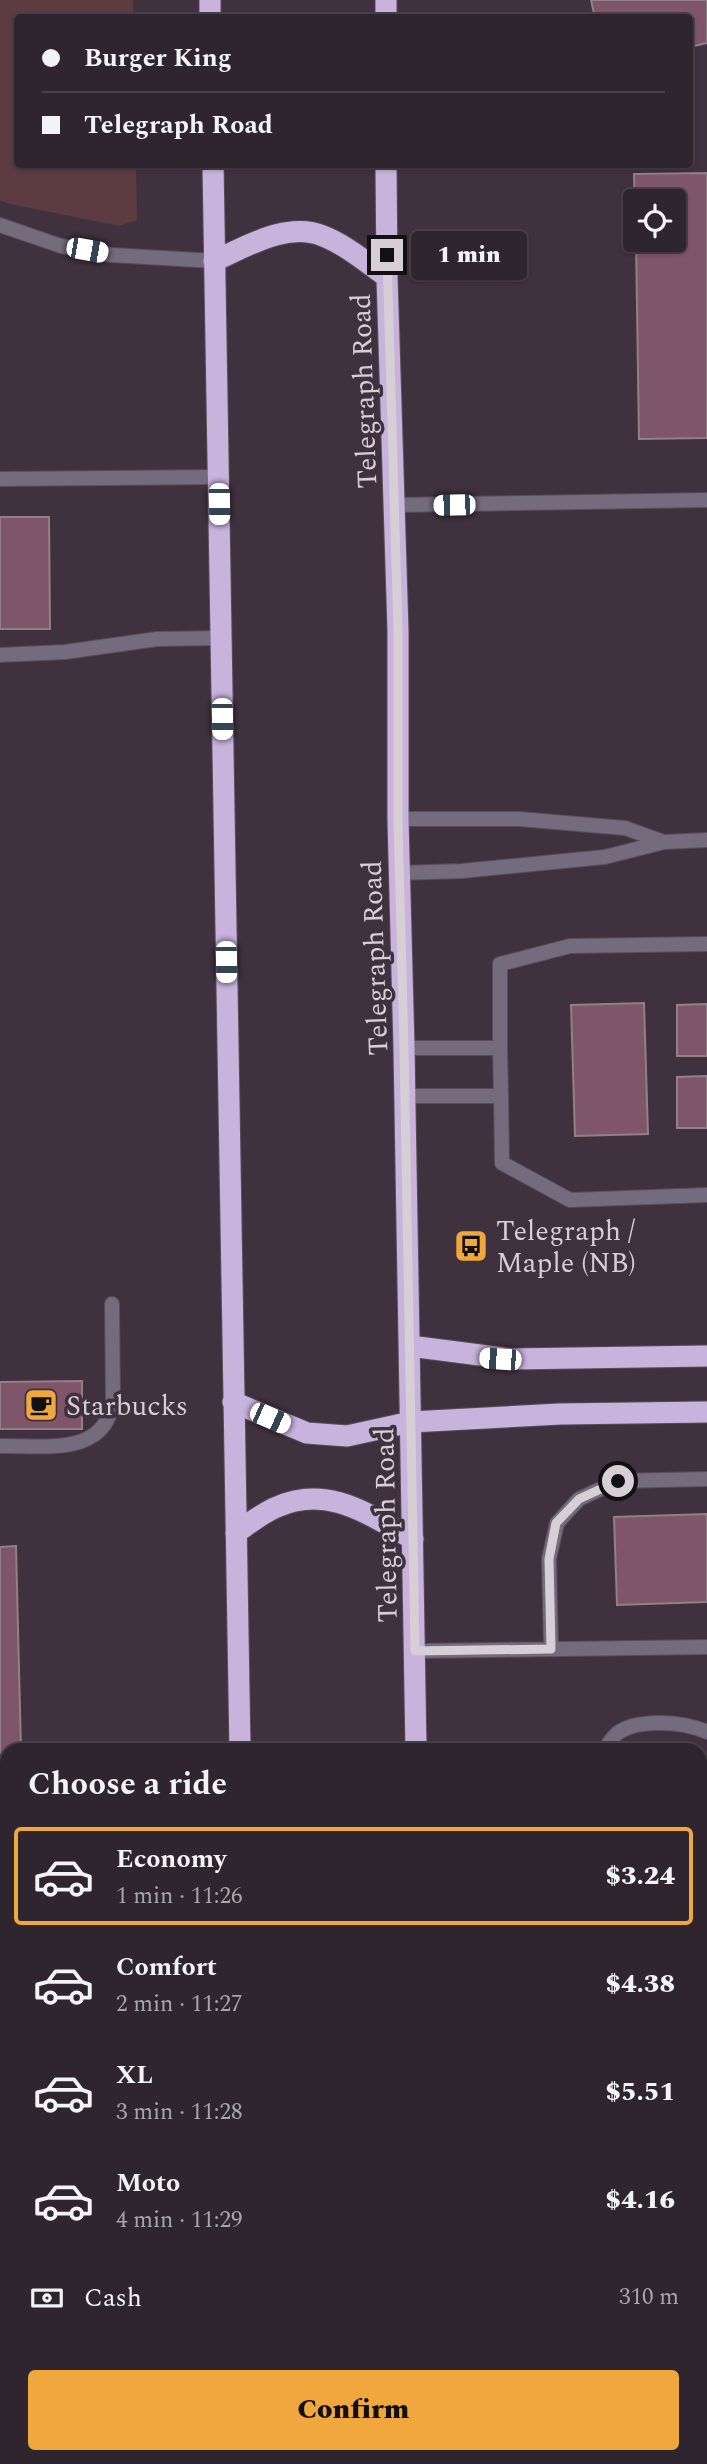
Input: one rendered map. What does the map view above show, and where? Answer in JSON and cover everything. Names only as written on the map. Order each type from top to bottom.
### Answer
[{"type":"highway","points":[[213,168],[240,1743]]},
{"type":"highway","name":"Telegraph Road","points":[[386,168],[398,631],[398,820],[416,1743]]},
{"type":"highway","points":[[214,261],[272,236],[302,231],[321,235],[341,245],[387,277]]},
{"type":"highway","points":[[410,1346],[484,1358],[511,1359],[707,1356]]},
{"type":"highway","points":[[233,1402],[288,1427],[324,1435],[347,1436],[411,1422],[707,1412]]},
{"type":"highway","points":[[236,1533],[275,1507],[297,1500],[318,1498],[344,1502],[413,1539]]},
{"type":"street","points":[[0,225],[61,246],[112,255],[214,261]]},
{"type":"street","points":[[0,479],[218,477]]},
{"type":"street","points":[[395,505],[707,500]]},
{"type":"street","points":[[0,655],[65,652],[157,639],[221,638]]},
{"type":"street","points":[[398,820],[545,821],[625,828],[664,842]]},
{"type":"street","points":[[399,873],[462,871],[605,857],[664,842],[707,839]]},
{"type":"street","points":[[707,944],[570,946],[500,964],[502,1163],[570,1200],[707,1195]]},
{"type":"street","points":[[404,1048],[500,1048]]},
{"type":"street","points":[[405,1096],[501,1096]]},
{"type":"street","points":[[0,1446],[76,1444],[102,1428],[110,1415],[113,1400],[112,1304]]},
{"type":"street","points":[[551,1649],[549,1559],[556,1523],[579,1499],[618,1481],[707,1479]]},
{"type":"street","points":[[415,1651],[707,1647]]},
{"type":"street","points":[[610,1743],[619,1732],[640,1725],[671,1723],[693,1726],[707,1732]]},
{"type":"shaded area","points":[[0,0],[133,0],[133,14],[14,14],[14,168],[136,168],[137,220],[119,226],[0,200]]},
{"type":"building","points":[[591,0],[707,0],[707,43],[693,46],[693,14],[594,14]]},
{"type":"building","points":[[707,173],[707,438],[639,439],[636,252],[686,252],[686,189],[634,189],[634,174]]},
{"type":"building","points":[[0,517],[49,517],[50,629],[0,629]]},
{"type":"building","points":[[644,1003],[648,1134],[575,1136],[571,1005]]},
{"type":"building","points":[[707,1004],[707,1056],[677,1056],[677,1005]]},
{"type":"building","points":[[707,1076],[707,1128],[677,1128],[677,1077]]},
{"type":"building","name":"Starbucks","points":[[82,1381],[82,1429],[0,1429],[0,1382]]},
{"type":"building","points":[[707,1514],[707,1602],[617,1605],[614,1517]]},
{"type":"building","points":[[16,1546],[21,1743],[0,1743],[0,1547]]},
{"type":"place","name":"Telegraph / Maple (NB)","points":[[471,1246]]},
{"type":"place","name":"Starbucks","points":[[41,1405]]},
{"type":"route","points":[[387,255],[398,631],[398,820],[415,1651],[551,1649],[549,1559],[556,1523],[579,1499],[618,1481]]}]
